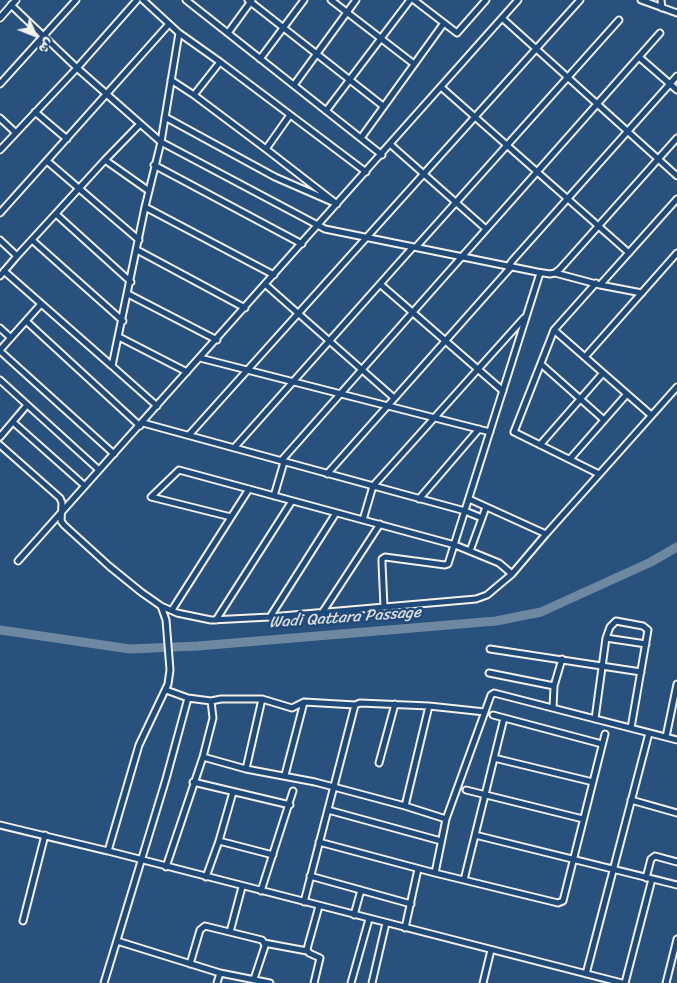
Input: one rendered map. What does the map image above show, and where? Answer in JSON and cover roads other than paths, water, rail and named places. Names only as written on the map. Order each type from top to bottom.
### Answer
[{"type":"street","points":[[0,84],[76,0]]},
{"type":"street","points":[[0,150],[77,68],[136,0]]},
{"type":"street","points":[[143,0],[179,32],[366,172]]},
{"type":"street","points":[[186,0],[382,155]]},
{"type":"street","points":[[194,7],[199,0]]},
{"type":"street","points":[[260,59],[304,0]]},
{"type":"street","points":[[331,0],[414,64]]},
{"type":"street","points":[[294,85],[356,0]]},
{"type":"street","points":[[326,111],[410,0]]},
{"type":"street","points":[[414,0],[457,33],[486,0]]},
{"type":"street","points":[[18,561],[382,155],[518,0]]},
{"type":"street","points":[[189,435],[580,0]]},
{"type":"street","points":[[642,0],[677,13]]},
{"type":"street","points":[[661,0],[662,8]]},
{"type":"street","points":[[228,33],[250,1],[383,106]]},
{"type":"street","points":[[0,18],[14,3],[43,36],[161,142],[324,228],[509,267],[540,273],[555,273],[642,293]]},
{"type":"street","points":[[502,18],[677,176]]},
{"type":"street","points":[[234,448],[619,20]]},
{"type":"street","points":[[360,138],[444,23]]},
{"type":"street","points":[[0,213],[169,24]]},
{"type":"street","points":[[112,366],[120,336],[154,165],[161,142],[179,32]]},
{"type":"street","points":[[274,496],[282,461],[660,33]]},
{"type":"street","points":[[639,56],[677,90]]},
{"type":"street","points":[[194,95],[220,62]]},
{"type":"street","points":[[327,474],[446,340],[509,267],[512,260],[677,76]]},
{"type":"street","points":[[171,80],[194,95],[337,204]]},
{"type":"street","points":[[441,87],[629,253]]},
{"type":"street","points":[[35,112],[66,139]]},
{"type":"street","points":[[266,149],[290,115]]},
{"type":"street","points":[[165,117],[275,177],[337,204]]},
{"type":"street","points":[[0,118],[16,132]]},
{"type":"street","points":[[140,124],[78,189],[2,274],[41,304],[157,406]]},
{"type":"street","points":[[555,273],[677,138]]},
{"type":"street","points":[[390,144],[486,229]]},
{"type":"street","points":[[105,160],[149,191]]},
{"type":"street","points":[[47,161],[139,240]]},
{"type":"street","points":[[154,165],[302,244]]},
{"type":"street","points":[[599,474],[514,432],[554,330],[629,253],[677,200]]},
{"type":"street","points":[[145,207],[274,275]]},
{"type":"street","points":[[56,214],[130,282]]},
{"type":"street","points":[[0,240],[18,256]]},
{"type":"street","points":[[32,240],[123,321]]},
{"type":"street","points":[[137,250],[245,308]]},
{"type":"street","points":[[585,357],[677,253]]},
{"type":"street","points":[[384,608],[382,559],[385,557],[448,564],[540,273]]},
{"type":"street","points":[[266,284],[394,398]]},
{"type":"street","points":[[380,284],[503,391]]},
{"type":"street","points":[[128,294],[216,340]]},
{"type":"street","points":[[41,304],[0,350],[114,454]]},
{"type":"street","points":[[363,520],[373,486],[526,316]]},
{"type":"street","points":[[26,321],[141,424],[189,435],[465,511],[482,518]]},
{"type":"street","points":[[0,328],[11,338]]},
{"type":"street","points":[[554,330],[652,415]]},
{"type":"street","points":[[120,336],[187,372]]},
{"type":"street","points":[[200,358],[490,432]]},
{"type":"street","points":[[541,364],[604,420]]},
{"type":"street","points":[[540,445],[603,373]]},
{"type":"street","points":[[0,380],[99,470]]},
{"type":"street","points":[[0,445],[59,497],[62,503],[61,512],[64,525],[121,576],[161,606],[174,611],[216,620],[270,618],[476,599],[492,592],[512,574],[677,387]]},
{"type":"street","points":[[570,459],[627,394]]},
{"type":"street","points":[[0,437],[28,405]]},
{"type":"street","points":[[13,422],[85,486]]},
{"type":"street","points":[[419,499],[479,429]]},
{"type":"street","points":[[231,517],[151,497],[179,470],[454,545],[499,563],[512,574]]},
{"type":"street","points":[[166,620],[174,611],[249,489]]},
{"type":"street","points":[[469,499],[546,534]]},
{"type":"street","points":[[216,620],[292,501]]},
{"type":"street","points":[[470,551],[486,507]]},
{"type":"street","points":[[270,618],[336,512]]},
{"type":"street","points":[[322,613],[380,524]]},
{"type":"street","points":[[108,851],[139,746],[166,690],[170,670],[166,620],[161,606]]},
{"type":"street","points":[[594,719],[606,638],[610,627],[616,621],[643,626],[648,630],[631,728]]},
{"type":"street","points":[[606,638],[646,644]]},
{"type":"street","points":[[490,649],[642,672]]},
{"type":"street","points":[[553,708],[554,686],[562,659]]},
{"type":"street","points":[[489,673],[554,686]]},
{"type":"street","points":[[666,737],[677,684]]},
{"type":"street","points":[[166,690],[188,698],[211,701],[221,699],[262,699],[292,708],[304,702],[355,705],[360,703],[430,706],[485,712]]},
{"type":"street","points":[[435,873],[446,819],[491,695],[494,693],[677,740]]},
{"type":"street","points":[[106,982],[188,698]]},
{"type":"street","points":[[246,768],[262,699]]},
{"type":"street","points":[[166,866],[203,757],[213,718],[211,701]]},
{"type":"street","points":[[285,775],[304,702]]},
{"type":"street","points":[[379,763],[395,704]]},
{"type":"street","points":[[304,902],[355,705]]},
{"type":"street","points":[[405,806],[430,706]]},
{"type":"street","points":[[493,715],[602,744]]},
{"type":"street","points":[[464,880],[504,718]]},
{"type":"street","points":[[586,974],[649,733]]},
{"type":"street","points":[[319,842],[418,869],[558,903],[562,901],[605,734]]},
{"type":"street","points":[[203,757],[334,787],[446,819]]},
{"type":"street","points":[[494,758],[593,782]]},
{"type":"street","points":[[193,782],[290,805]]},
{"type":"street","points":[[466,790],[583,819]]},
{"type":"street","points":[[261,891],[293,791]]},
{"type":"street","points":[[206,877],[233,792]]},
{"type":"street","points":[[632,800],[677,813]]},
{"type":"street","points":[[328,810],[441,841]]},
{"type":"street","points":[[0,825],[623,983],[649,879],[651,859],[655,856],[677,862]]},
{"type":"street","points":[[22,921],[45,835]]},
{"type":"street","points":[[475,835],[677,886]]},
{"type":"street","points":[[219,841],[273,856]]},
{"type":"street","points":[[405,928],[418,869]]},
{"type":"street","points":[[310,876],[410,904]]},
{"type":"street","points":[[230,932],[242,887]]},
{"type":"street","points":[[354,915],[361,890]]},
{"type":"street","points":[[308,951],[319,906]]},
{"type":"street","points":[[350,983],[369,919]]},
{"type":"street","points":[[372,983],[386,923]]},
{"type":"street","points":[[190,964],[202,927],[204,926],[264,942],[308,951],[320,958],[314,983]]},
{"type":"street","points":[[666,983],[677,939]]},
{"type":"street","points":[[117,941],[220,973],[249,980],[254,978],[270,983]]},
{"type":"street","points":[[254,978],[265,946],[264,942]]},
{"type":"street","points":[[483,983],[491,950]]},
{"type":"street","points":[[217,983],[220,973]]},
{"type":"waterway","name":"Wadi Qattara Passage","points":[[0,630],[130,649],[198,646],[496,621],[541,612],[651,562],[677,547]]}]
